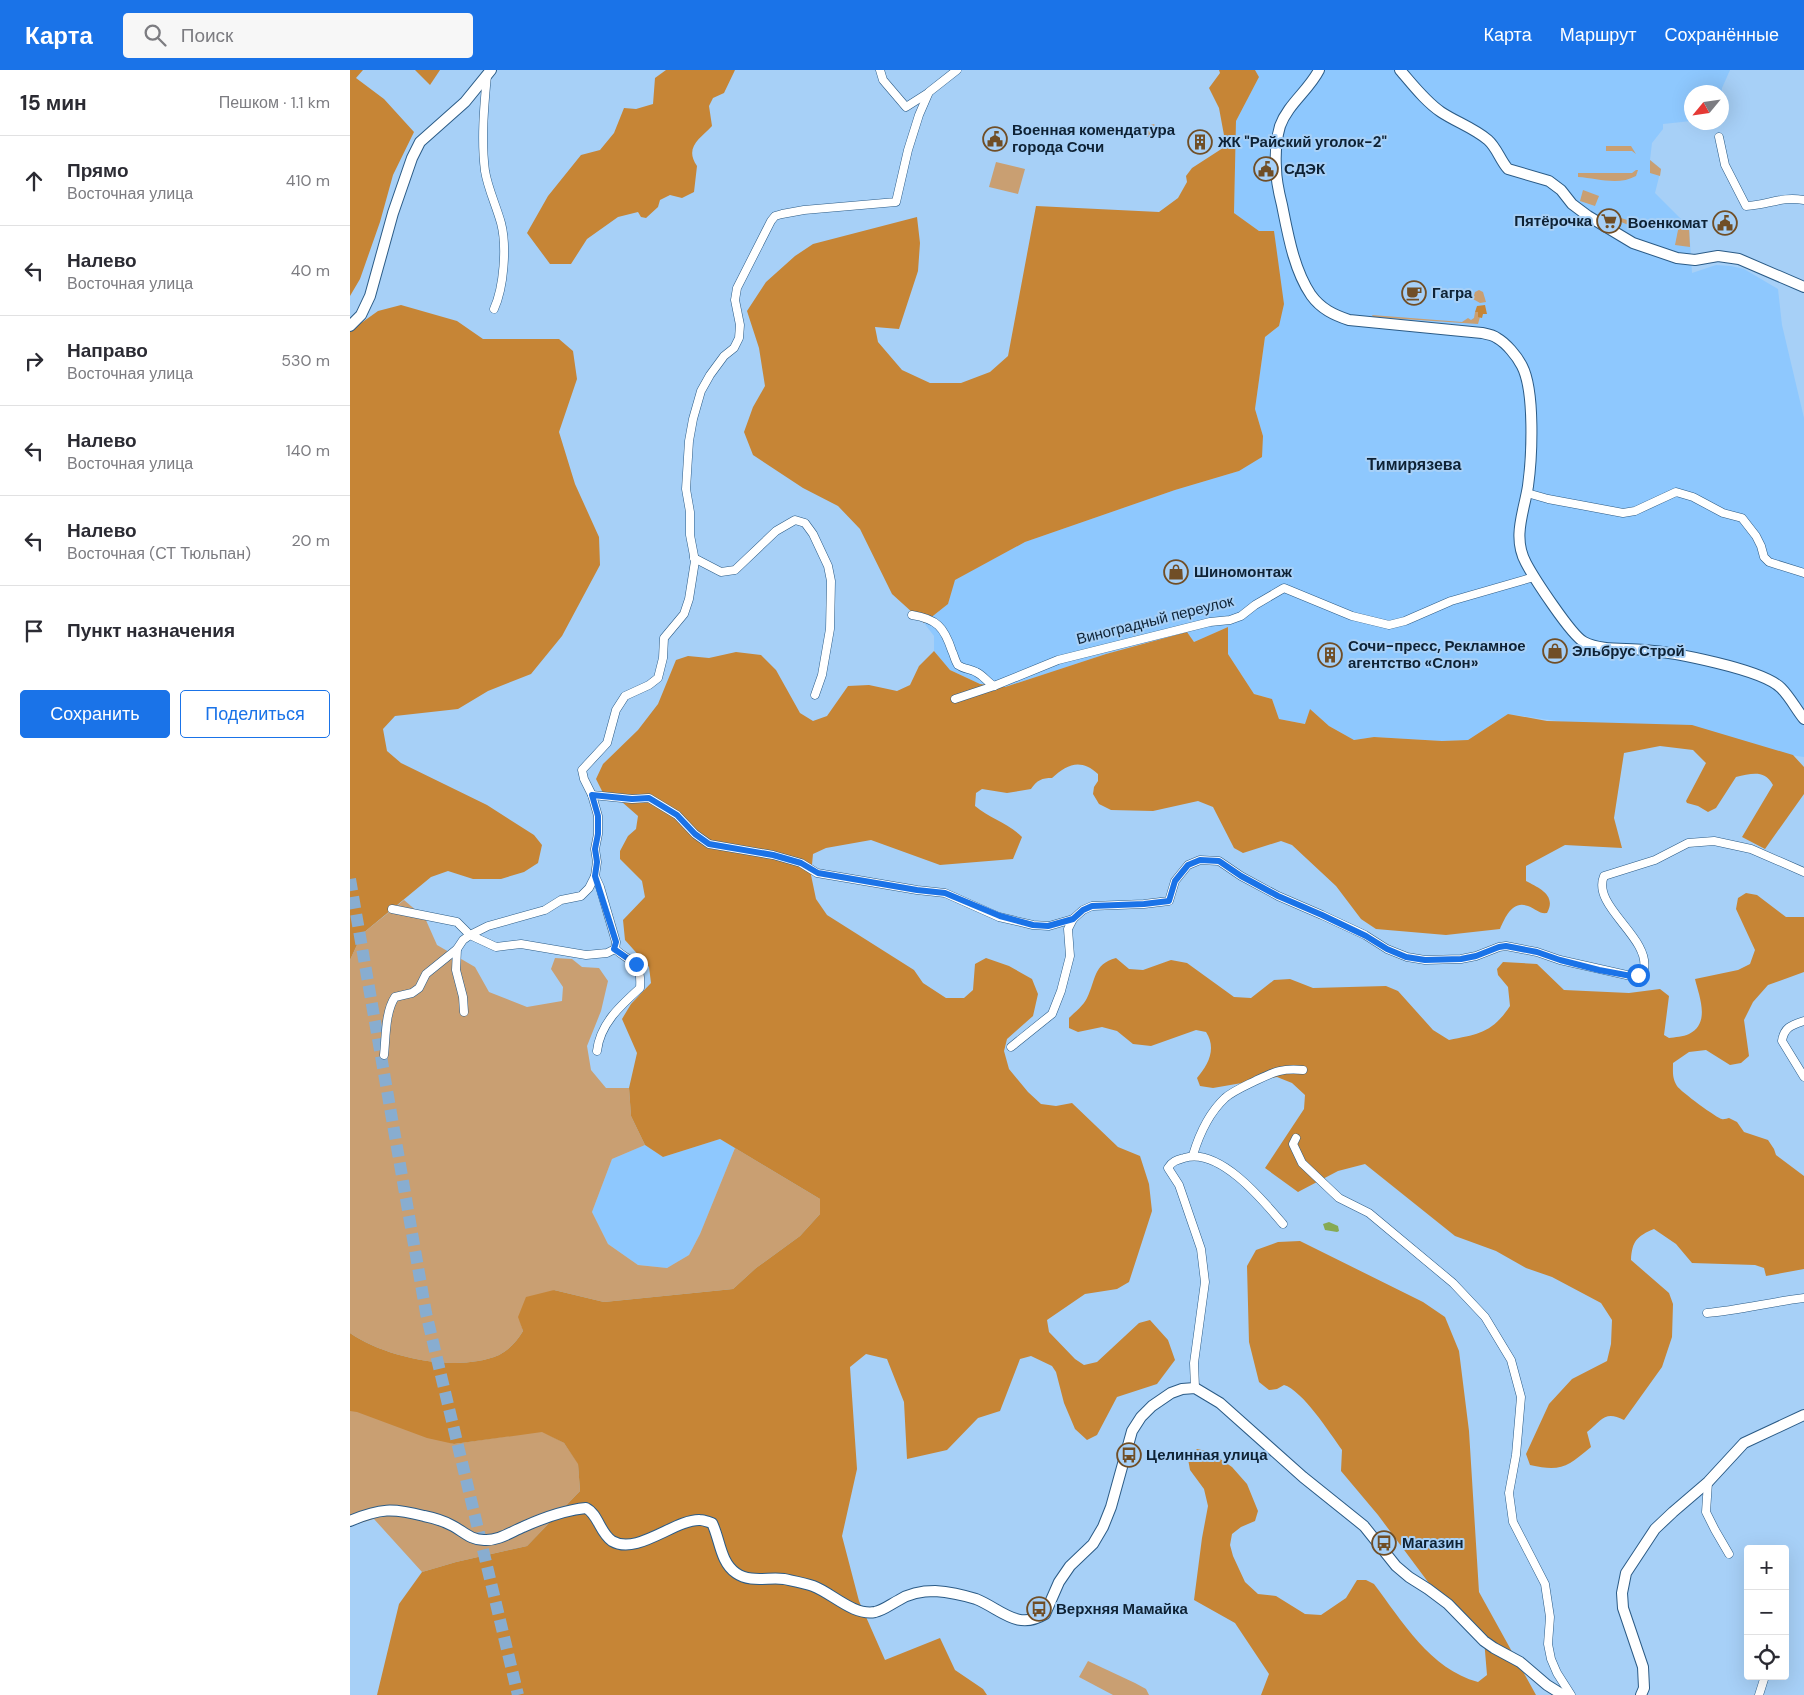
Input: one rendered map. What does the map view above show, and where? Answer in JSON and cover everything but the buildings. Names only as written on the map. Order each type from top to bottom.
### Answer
[{"type":"street","points":[[880,70],[883,80],[906,107],[929,92],[956,70]]},
{"type":"street","points":[[1319,70],[1286,115],[1276,141],[1278,186],[1290,242],[1312,296],[1331,314],[1349,320],[1482,333],[1497,338],[1522,365],[1528,384],[1532,450],[1518,540],[1520,551],[1534,577],[1570,627],[1584,642],[1598,647],[1676,653],[1742,670],[1774,683],[1781,688],[1804,719]]},
{"type":"street","points":[[1400,70],[1441,111],[1488,140],[1508,169],[1549,181],[1561,190],[1572,204],[1588,216],[1633,243],[1677,258],[1695,260],[1718,256],[1739,259],[1786,281],[1804,287]]},
{"type":"street","points":[[489,73],[484,110],[485,169],[501,224],[504,242],[502,283],[500,295],[494,309]]},
{"type":"street","points":[[350,326],[361,315],[370,296],[393,212],[412,158],[420,142],[465,102],[489,73]]},
{"type":"street","points":[[384,1055],[389,1011],[393,999],[412,993],[419,988],[426,974],[457,949],[470,934],[488,926],[545,910],[561,900],[581,896],[589,888],[595,876],[597,862],[595,849],[598,834],[598,816],[582,770],[607,743],[616,710],[625,696],[649,686],[658,678],[663,658],[664,638],[684,614],[689,599],[694,558],[686,489],[692,419],[701,392],[710,375],[724,356],[734,348],[739,338],[740,325],[735,300],[737,288],[775,216],[804,210],[896,202],[908,150],[919,115],[929,92]]},
{"type":"street","points":[[1719,137],[1725,165],[1746,206],[1760,205],[1780,199],[1804,200]]},
{"type":"street","points":[[1526,493],[1623,513],[1636,511],[1676,492],[1693,497],[1723,513],[1742,518],[1756,536],[1762,546],[1764,557],[1769,562],[1804,573]]},
{"type":"street","points":[[694,558],[721,572],[735,570],[776,532],[795,520],[805,523],[813,534],[828,566],[831,581],[830,629],[822,674],[816,695]]},
{"type":"street","name":"Виноградный переулок","points":[[955,699],[994,686],[1058,660],[1210,622],[1230,620],[1241,616],[1255,604],[1284,588],[1352,616],[1389,625],[1450,600],[1534,577]]},
{"type":"street","points":[[912,615],[934,622],[942,628],[947,636],[956,663],[963,668],[977,672],[986,682],[994,686]]},
{"type":"street","points":[[592,795],[632,799],[649,798],[677,815],[695,834],[709,844],[773,855],[801,863],[818,873],[945,893],[1000,916],[1033,925],[1048,926],[1073,919]]},
{"type":"street","points":[[1011,1047],[1052,1014],[1061,991],[1070,956],[1068,929],[1073,919],[1083,910],[1092,906],[1169,901],[1175,881],[1188,865],[1200,860],[1219,861],[1241,876],[1278,896],[1322,915],[1406,957],[1425,960],[1461,959],[1506,946],[1537,952],[1570,963],[1631,976],[1638,975],[1644,969],[1644,958],[1635,941],[1608,903],[1602,887],[1604,876],[1655,860],[1688,843],[1714,841],[1752,849],[1804,872]]},
{"type":"street","points":[[392,909],[457,922],[470,934],[496,947],[521,944],[586,955],[607,953],[614,949],[616,942],[595,876]]},
{"type":"street","points":[[457,949],[456,970],[464,997],[464,1012]]},
{"type":"street","points":[[597,1051],[598,1039],[612,1015],[640,988],[641,974],[636,964],[614,949]]},
{"type":"street","points":[[1804,1021],[1788,1027],[1783,1033],[1782,1041],[1804,1077]]},
{"type":"street","points":[[1193,1155],[1205,1125],[1215,1109],[1226,1097],[1286,1068],[1303,1070]]},
{"type":"street","points":[[1296,1138],[1293,1144],[1302,1164],[1339,1198],[1369,1213],[1453,1283],[1485,1318],[1511,1360],[1522,1397],[1516,1455],[1509,1493],[1513,1522],[1545,1584],[1550,1617],[1548,1644],[1551,1659],[1556,1673],[1571,1695]]},
{"type":"street","points":[[1194,1388],[1194,1363],[1205,1282],[1201,1249],[1179,1186],[1168,1168],[1174,1161],[1193,1155],[1212,1159],[1250,1187],[1283,1224]]},
{"type":"street","points":[[1707,1313],[1740,1310],[1773,1302],[1804,1298]]},
{"type":"street","points":[[350,1521],[367,1514],[400,1510],[437,1519],[469,1537],[486,1540],[498,1538],[561,1512],[586,1508],[592,1513],[603,1531],[612,1540],[622,1544],[634,1544],[688,1522],[700,1520],[712,1523],[718,1535],[720,1549],[727,1563],[734,1572],[741,1576],[761,1580],[782,1579],[814,1587],[856,1609],[866,1612],[875,1612],[886,1608],[914,1593],[934,1591],[975,1599],[1011,1618],[1020,1621],[1031,1621],[1045,1614],[1059,1582],[1070,1566],[1092,1544],[1103,1527],[1111,1507],[1132,1432],[1141,1416],[1152,1406],[1171,1394],[1182,1389],[1194,1388],[1220,1403],[1303,1477],[1364,1526],[1396,1566],[1448,1604],[1484,1640],[1494,1648],[1520,1662],[1562,1695]]},
{"type":"street","points":[[1641,1695],[1644,1688],[1643,1667],[1623,1608],[1622,1594],[1626,1573],[1655,1529],[1708,1482],[1744,1443],[1804,1415]]},
{"type":"street","points":[[1708,1482],[1706,1512],[1729,1554]]},
{"type":"street","points":[[1759,1695],[1764,1680]]},
{"type":"shaded area","points":[[350,70],[363,70],[356,78],[384,99],[414,132],[393,175],[380,222],[360,279],[350,296]]},
{"type":"shaded area","points":[[415,70],[440,70],[430,85]]},
{"type":"shaded area","points":[[666,70],[735,70],[724,93],[713,98],[709,106],[712,126],[693,148],[693,159],[697,166],[694,192],[682,198],[670,195],[660,200],[658,207],[646,218],[641,217],[638,212],[618,217],[587,239],[571,264],[550,264],[527,233],[548,196],[581,155],[600,150],[614,133],[624,108],[636,109],[653,104],[655,78]]},
{"type":"shaded area","points":[[1219,70],[1255,70],[1259,77],[1236,121],[1234,213],[1259,231],[1274,231],[1284,304],[1279,326],[1265,337],[1255,409],[1263,436],[1262,457],[1239,471],[1175,490],[1025,542],[955,580],[948,604],[924,623],[892,594],[860,529],[838,506],[803,488],[753,455],[744,432],[753,407],[765,386],[759,348],[747,311],[766,282],[795,256],[813,244],[917,217],[920,243],[918,271],[899,329],[875,327],[878,342],[902,370],[930,383],[961,383],[990,372],[1008,356],[1036,206],[1159,212],[1178,198],[1187,182],[1186,176],[1192,168],[1226,146],[1219,108],[1209,88],[1220,73]]},
{"type":"shaded area","points":[[1255,70],[1730,70],[1723,85],[1684,85],[1684,122],[1663,124],[1663,129],[1652,143],[1650,160],[1661,169],[1655,193],[1689,227],[1692,273],[1716,265],[1731,266],[1744,269],[1778,289],[1782,325],[1804,418],[1804,757],[1508,714],[1468,740],[1442,741],[1374,737],[1354,740],[1329,726],[1310,709],[1306,724],[1279,719],[1272,699],[1254,694],[1228,654],[1228,627],[1194,642],[1186,632],[1106,654],[1005,687],[980,684],[950,670],[934,651],[934,636],[924,623],[948,604],[954,580],[1025,542],[1175,490],[1239,471],[1263,436],[1255,409],[1265,337],[1279,326],[1259,231],[1234,213],[1236,121],[1259,77]]},
{"type":"shaded area","points":[[1154,124],[1157,128],[1156,137],[1144,137],[1144,127]]},
{"type":"shaded area","points":[[1606,146],[1631,146],[1636,154],[1632,151],[1606,151]]},
{"type":"shaded area","points":[[1650,160],[1661,169],[1660,176],[1650,173]]},
{"type":"shaded area","points":[[996,162],[1025,169],[1018,194],[989,187]]},
{"type":"shaded area","points":[[1638,170],[1636,176],[1622,181],[1578,177],[1578,173],[1632,173]]},
{"type":"shaded area","points":[[1583,190],[1599,196],[1595,206],[1580,201]]},
{"type":"shaded area","points":[[1605,213],[1640,224],[1639,229],[1608,217]]},
{"type":"shaded area","points":[[1682,221],[1689,227],[1690,247],[1675,245],[1679,225]]},
{"type":"shaded area","points":[[1479,290],[1483,292],[1486,302],[1480,303],[1473,299],[1475,292]]},
{"type":"shaded area","points":[[401,305],[457,321],[483,339],[559,339],[573,351],[577,379],[559,432],[575,484],[599,537],[600,565],[562,636],[531,674],[488,691],[458,709],[395,716],[383,729],[387,751],[401,763],[487,805],[534,835],[542,845],[538,863],[524,872],[501,879],[473,879],[448,871],[431,877],[362,934],[350,960],[350,331],[378,311]]},
{"type":"shaded area","points":[[1485,305],[1487,314],[1483,314],[1482,318],[1478,317],[1478,312],[1475,312],[1477,306]]},
{"type":"shaded area","points":[[1475,312],[1478,312],[1478,317],[1480,317],[1478,324],[1373,317],[1372,315],[1462,322],[1468,318],[1471,320],[1474,318]]},
{"type":"shaded area","points":[[1228,627],[1228,654],[1254,694],[1272,699],[1279,719],[1305,724],[1310,709],[1329,726],[1354,740],[1374,737],[1442,741],[1468,740],[1508,714],[1547,721],[1692,725],[1793,755],[1804,767],[1804,794],[1765,849],[1742,837],[1773,785],[1766,777],[1757,774],[1736,777],[1716,808],[1708,812],[1686,801],[1706,763],[1693,750],[1660,746],[1624,753],[1614,818],[1622,848],[1565,845],[1526,866],[1526,881],[1541,889],[1550,901],[1547,913],[1522,905],[1510,911],[1500,929],[1446,935],[1376,929],[1361,919],[1336,886],[1292,845],[1281,841],[1243,853],[1234,848],[1213,807],[1198,801],[1153,811],[1111,810],[1099,804],[1093,794],[1094,787],[1098,781],[1098,774],[1086,766],[1080,765],[1069,766],[1052,778],[1040,780],[1031,789],[1007,793],[982,789],[976,793],[975,806],[1022,837],[1013,859],[940,865],[871,840],[826,848],[813,854],[811,875],[816,899],[827,915],[914,970],[923,983],[946,998],[964,998],[973,990],[975,964],[986,958],[1009,966],[1032,979],[1038,994],[1033,1016],[1007,1039],[1004,1051],[1009,1069],[1041,1104],[1056,1106],[1072,1103],[1118,1147],[1140,1156],[1149,1184],[1152,1211],[1129,1282],[1117,1289],[1085,1294],[1047,1320],[1049,1332],[1075,1359],[1084,1365],[1097,1362],[1139,1323],[1150,1320],[1168,1340],[1175,1360],[1157,1384],[1117,1397],[1097,1435],[1087,1440],[1075,1429],[1064,1403],[1056,1372],[1052,1366],[1031,1356],[1020,1359],[1000,1411],[978,1418],[947,1450],[907,1459],[904,1402],[887,1359],[866,1354],[850,1367],[857,1469],[842,1536],[859,1601],[885,1660],[940,1638],[955,1670],[983,1689],[987,1695],[377,1695],[399,1604],[422,1572],[456,1562],[527,1546],[580,1491],[578,1464],[564,1443],[542,1432],[454,1444],[427,1438],[350,1411],[350,1333],[383,1350],[402,1356],[443,1363],[463,1363],[482,1360],[503,1353],[521,1335],[523,1331],[518,1317],[526,1297],[554,1290],[604,1302],[733,1289],[756,1268],[800,1236],[820,1214],[820,1199],[720,1139],[663,1157],[645,1145],[631,1116],[629,1088],[637,1053],[622,1019],[631,1004],[651,983],[649,967],[625,940],[623,920],[645,897],[642,881],[620,859],[620,851],[628,836],[636,829],[638,816],[622,802],[605,797],[596,779],[603,764],[638,730],[658,704],[676,660],[688,656],[709,658],[736,652],[761,655],[776,670],[800,713],[813,721],[827,716],[848,686],[869,685],[897,691],[910,685],[919,666],[934,651],[950,670],[980,684],[1005,687],[1106,654],[1187,632],[1194,642]]},
{"type":"shaded area","points":[[1746,893],[1757,895],[1786,917],[1804,917],[1804,972],[1768,985],[1753,1002],[1744,1020],[1749,1056],[1741,1063],[1730,1065],[1706,1050],[1689,1052],[1673,1063],[1673,1072],[1677,1086],[1692,1099],[1714,1115],[1737,1122],[1744,1132],[1768,1140],[1776,1155],[1804,1176],[1804,1269],[1766,1276],[1764,1268],[1755,1265],[1692,1263],[1676,1244],[1654,1229],[1643,1234],[1634,1244],[1631,1260],[1669,1293],[1673,1304],[1672,1337],[1662,1367],[1624,1420],[1608,1416],[1600,1420],[1587,1432],[1591,1447],[1576,1459],[1557,1468],[1530,1465],[1526,1454],[1549,1404],[1572,1379],[1607,1361],[1611,1344],[1612,1320],[1601,1303],[1552,1277],[1526,1268],[1496,1251],[1455,1236],[1365,1164],[1338,1171],[1298,1192],[1265,1168],[1304,1109],[1305,1095],[1292,1083],[1277,1077],[1213,1088],[1200,1086],[1197,1078],[1205,1068],[1211,1051],[1211,1045],[1206,1032],[1196,1030],[1151,1046],[1133,1044],[1117,1031],[1102,1027],[1078,1032],[1069,1028],[1069,1018],[1086,1001],[1099,969],[1103,964],[1116,958],[1129,969],[1143,970],[1171,960],[1187,963],[1234,997],[1251,998],[1274,980],[1290,979],[1313,988],[1386,986],[1398,991],[1433,1030],[1449,1040],[1484,1031],[1497,1022],[1510,1006],[1508,987],[1498,975],[1497,969],[1503,962],[1537,964],[1564,990],[1629,993],[1660,989],[1669,996],[1664,1035],[1669,1038],[1682,1036],[1696,1029],[1702,1016],[1701,1001],[1695,979],[1738,970],[1750,964],[1755,950],[1736,909],[1738,898]]},
{"type":"shaded area","points":[[404,900],[425,918],[437,945],[475,967],[489,992],[527,1007],[562,1001],[563,987],[551,969],[555,958],[572,959],[582,967],[599,968],[608,981],[601,1011],[587,1046],[591,1070],[606,1088],[629,1088],[631,1116],[645,1145],[612,1159],[592,1212],[608,1244],[638,1265],[667,1268],[689,1255],[700,1234],[735,1148],[820,1199],[820,1214],[800,1236],[756,1268],[733,1289],[604,1302],[554,1290],[519,1317],[523,1331],[506,1351],[482,1360],[463,1363],[443,1363],[402,1356],[383,1350],[350,1333],[350,960],[362,934]]},
{"type":"shaded area","points":[[720,1139],[735,1148],[700,1234],[689,1255],[667,1268],[638,1265],[608,1244],[592,1212],[612,1159],[645,1145],[663,1157]]},
{"type":"shaded area","points":[[1329,1222],[1338,1226],[1339,1231],[1325,1230],[1323,1224]]},
{"type":"shaded area","points":[[1300,1241],[1423,1302],[1445,1317],[1459,1351],[1469,1431],[1479,1592],[1536,1695],[1261,1695],[1269,1674],[1235,1623],[1194,1600],[1208,1506],[1204,1489],[1190,1470],[1188,1459],[1197,1449],[1210,1452],[1232,1467],[1247,1484],[1258,1511],[1255,1521],[1241,1527],[1232,1534],[1230,1545],[1245,1582],[1258,1594],[1276,1596],[1305,1614],[1321,1615],[1346,1598],[1357,1580],[1366,1580],[1374,1584],[1418,1642],[1445,1666],[1461,1676],[1478,1682],[1487,1675],[1484,1639],[1434,1590],[1378,1515],[1341,1471],[1342,1450],[1315,1413],[1299,1395],[1284,1385],[1277,1389],[1269,1390],[1259,1382],[1249,1342],[1247,1266],[1256,1250],[1278,1242]]},
{"type":"shaded area","points":[[350,1411],[357,1411],[454,1444],[542,1431],[564,1443],[578,1463],[580,1491],[527,1546],[456,1562],[422,1572],[374,1519],[350,1526]]},
{"type":"shaded area","points":[[1088,1661],[1146,1689],[1149,1695],[1113,1695],[1079,1677]]},
{"type":"tunnel","points":[[350,879],[426,1313],[518,1695]]},
{"type":"place","name":"Военная комендатура города Сочи","points":[[995,139]]},
{"type":"place","name":"ЖК \"Райский уголок-2\"","points":[[1200,142]]},
{"type":"place","name":"СДЭК","points":[[1266,169]]},
{"type":"place","name":"Пятёрочка","points":[[1609,221]]},
{"type":"place","name":"Военкомат","points":[[1725,223]]},
{"type":"place","name":"Гагра","points":[[1414,293]]},
{"type":"place","name":"Шиномонтаж","points":[[1176,572]]},
{"type":"place","name":"Эльбрус Строй","points":[[1555,651]]},
{"type":"place","name":"Сочи-пресс, Рекламное агентство «Слон»","points":[[1330,655]]},
{"type":"place","name":"Целинная улица","points":[[1129,1455]]},
{"type":"place","name":"Магазин","points":[[1384,1543]]},
{"type":"place","name":"Верхняя Мамайка","points":[[1039,1609]]},
{"type":"district","name":"Тимирязева","points":[[1414,464]]},
{"type":"route","points":[[636,964],[614,949],[616,942],[595,876],[598,816],[592,795],[632,799],[649,798],[662,804],[677,815],[695,834],[709,844],[773,855],[801,863],[818,873],[945,893],[1000,916],[1033,925],[1048,926],[1073,919],[1083,910],[1092,906],[1169,901],[1175,881],[1188,865],[1200,860],[1219,861],[1241,876],[1278,896],[1322,915],[1406,957],[1425,960],[1461,959],[1506,946],[1537,952],[1599,970],[1631,976],[1638,975]]}]
